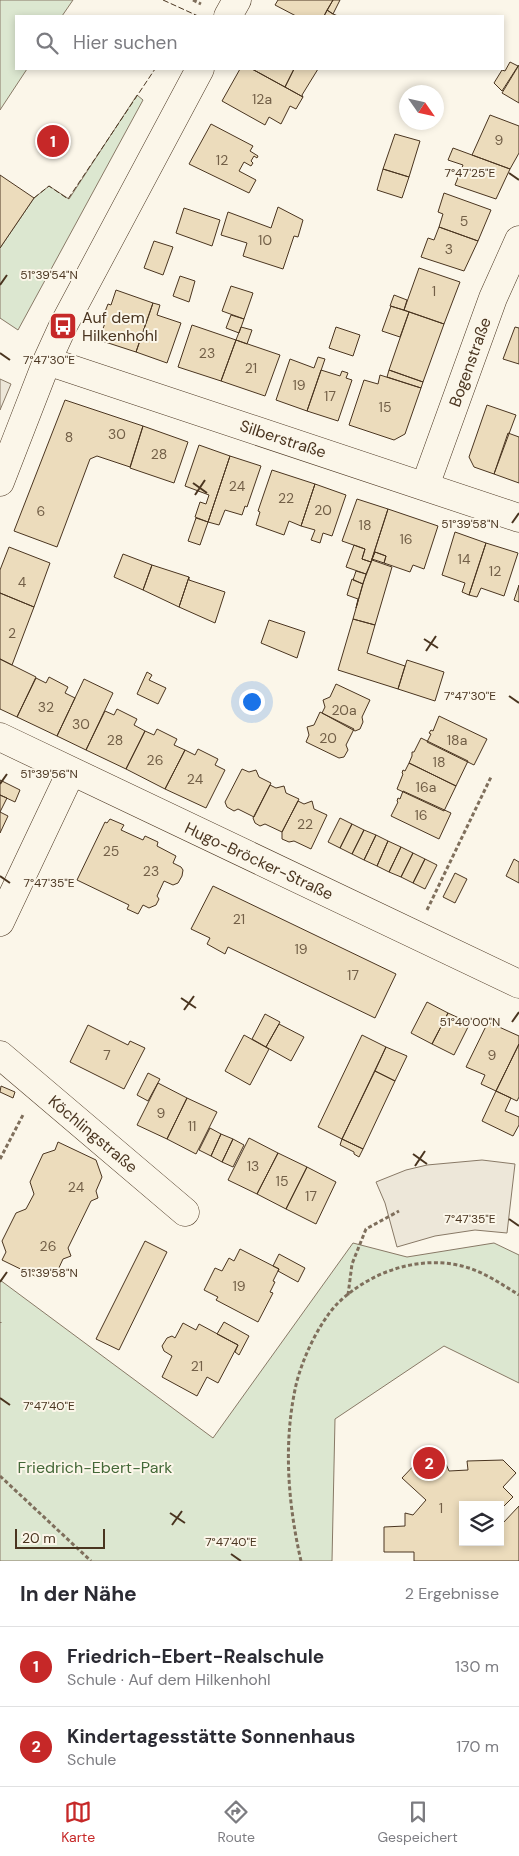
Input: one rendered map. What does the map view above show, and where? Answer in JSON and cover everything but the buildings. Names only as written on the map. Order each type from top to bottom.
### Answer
[{"type":"street","points":[[229,15],[237,0]]},
{"type":"street","points":[[0,482],[63,326],[199,70]]},
{"type":"street","name":"Bogenstraße","points":[[425,486],[492,298],[519,240]]},
{"type":"street","name":"Silberstraße","points":[[47,362],[519,518]]},
{"type":"street","name":"Hugo-Bröcker-Straße","points":[[0,737],[519,984]]},
{"type":"street","points":[[0,922],[71,772]]},
{"type":"street","name":"Köchlingstraße","points":[[0,1055],[185,1212]]},
{"type":"path","points":[[415,935],[491,777]]},
{"type":"path","points":[[0,1159],[37,1087]]},
{"type":"path","points":[[348,1296],[352,1264],[366,1229],[399,1211]]},
{"type":"path","points":[[302,1561],[296,1538],[289,1486],[288,1450],[290,1421],[296,1384],[306,1356],[320,1328],[336,1305],[369,1280],[384,1273],[420,1263],[441,1263],[468,1268],[488,1276],[519,1295]]},
{"type":"path","points":[[0,1476],[91,1561]]},
{"type":"green space","points":[[0,0],[73,0],[63,15],[15,15],[15,70],[26,70],[0,110]]},
{"type":"green space","points":[[137,95],[143,100],[18,330],[0,318],[0,248],[34,198],[49,186],[69,199]]},
{"type":"green space","name":"Friedrich-Ebert-Park","points":[[353,1243],[407,1257],[494,1243],[519,1255],[519,1383],[444,1346],[335,1419],[332,1561],[0,1561],[0,1280],[213,1438]]},
{"type":"shaded area","points":[[0,379],[11,384],[0,410]]},
{"type":"shaded area","points":[[482,1160],[515,1164],[507,1233],[475,1230],[435,1236],[397,1247],[385,1203],[376,1182],[406,1170],[427,1165]]},
{"type":"fence","points":[[163,0],[196,15]]},
{"type":"fence","points":[[34,198],[49,186],[68,199],[154,70]]},
{"type":"place","name":"Friedrich-Ebert-Realschule","points":[[53,141]]},
{"type":"place","name":"Auf dem Hilkenhohl","points":[[63,326]]},
{"type":"place","name":"Kindertagesstätte Sonnenhaus","points":[[429,1463]]}]
